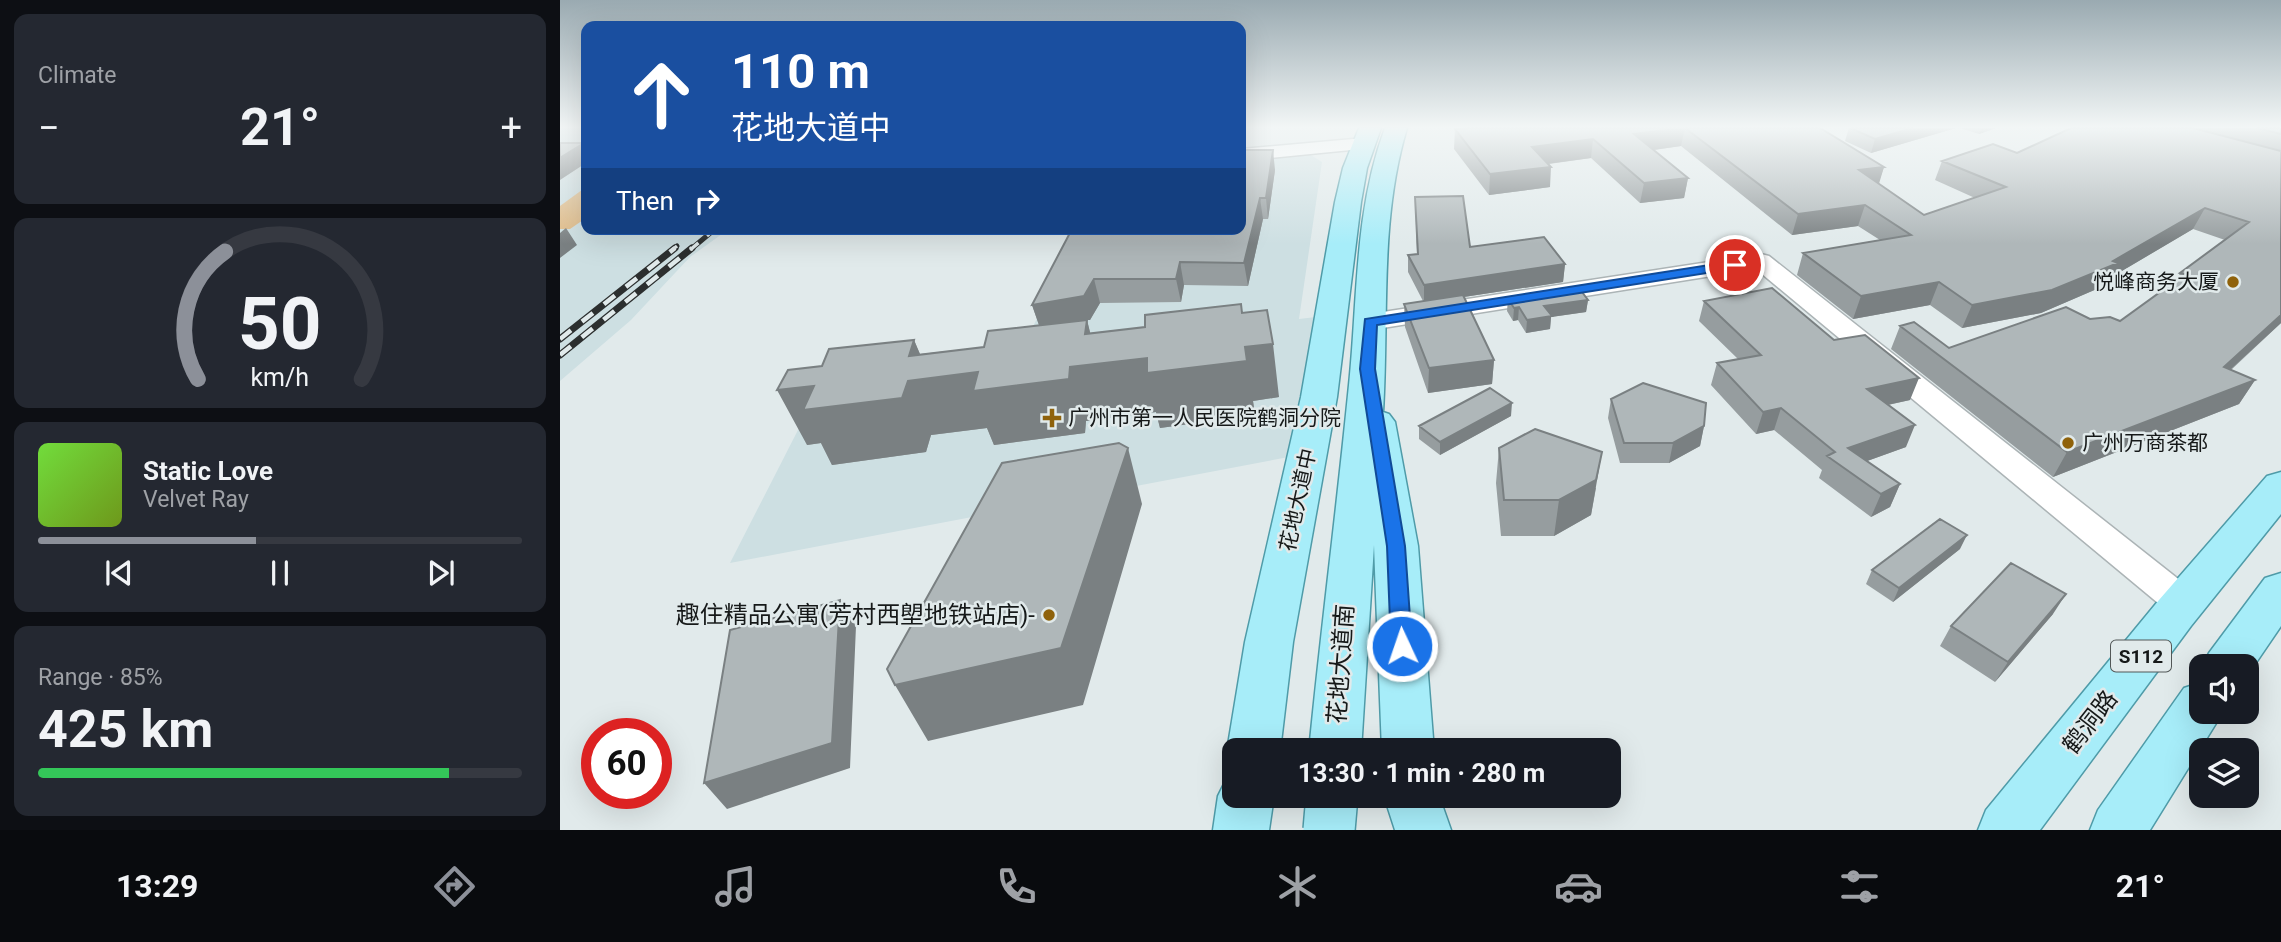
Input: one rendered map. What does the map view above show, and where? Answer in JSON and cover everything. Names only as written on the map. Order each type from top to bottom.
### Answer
[{"type":"main road","name":"花地大道中","points":[[1255,738],[1269,642],[1319,397],[1348,202],[1363,167]]},
{"type":"main road","points":[[1378,167],[1368,369],[1396,546],[1409,738]]},
{"type":"main road","name":"花地大道南","points":[[1336,738],[1368,369]]},
{"type":"main road","name":"鹤洞路","points":[[2006,830],[2183,603],[2281,486]]},
{"type":"main road","points":[[2235,654],[2281,590]]},
{"type":"main road","points":[[2118,830],[2189,724]]},
{"type":"main road","points":[[1241,830],[1244,808]]},
{"type":"main road","points":[[1329,830],[1331,808]]},
{"type":"street","points":[[1370,322],[1761,261],[2183,603]]},
{"type":"shaded area","points":[[560,167],[581,167],[581,235],[721,235],[690,257],[631,320],[560,381]]},
{"type":"shaded area","name":"广州市第一人民医院鹤洞分院","points":[[1246,167],[1321,167],[1299,319],[1316,317],[1294,456],[730,563],[823,381],[1019,355],[1078,235],[1246,235]]},
{"type":"shaded area","points":[[581,191],[581,221],[570,229],[560,229],[560,206]]},
{"type":"building","points":[[1246,167],[1271,167],[1266,198],[1260,198],[1244,263],[1180,262],[1176,279],[1094,279],[1084,296],[1032,305],[1069,235],[1246,235]]},
{"type":"building","points":[[1484,167],[1551,167],[1490,174]]},
{"type":"building","points":[[1625,167],[1674,167],[1688,178],[1644,183]]},
{"type":"building","points":[[1736,167],[1884,167],[1859,170],[1924,215],[2006,187],[1956,167],[2281,167],[2281,315],[2224,367],[2255,380],[2067,452],[1900,326],[1914,322],[1949,348],[2066,307],[2090,319],[2110,317],[2120,321],[2185,274],[2180,273],[2249,222],[2205,208],[2113,261],[2118,263],[2052,290],[1972,305],[1939,282],[1861,296],[1803,253],[1911,235],[1865,205],[1798,214]]},
{"type":"building","points":[[1463,196],[1470,247],[1544,237],[1565,264],[1424,285],[1408,255],[1418,254],[1415,197]]},
{"type":"building","points":[[1579,288],[1588,300],[1544,306],[1552,316],[1527,320],[1519,307],[1514,308],[1508,299]]},
{"type":"building","points":[[1772,288],[1834,340],[1865,335],[1919,378],[1867,389],[1915,425],[1848,448],[1900,484],[1881,494],[1827,456],[1835,452],[1781,408],[1763,412],[1717,363],[1761,355],[1704,301]]},
{"type":"building","points":[[1463,295],[1494,360],[1429,368],[1404,304]]},
{"type":"building","points":[[1241,304],[1242,313],[1267,310],[1273,344],[1245,347],[1247,361],[1147,373],[1147,358],[1070,367],[1069,379],[973,391],[978,372],[908,381],[902,398],[803,410],[814,386],[777,390],[788,370],[822,366],[829,349],[914,340],[909,356],[984,347],[988,331],[1087,320],[1085,334],[1145,327],[1145,315]]},
{"type":"building","points":[[1643,383],[1706,403],[1704,426],[1673,443],[1624,443],[1611,399]]},
{"type":"building","points":[[1490,388],[1512,403],[1440,442],[1419,426]]},
{"type":"building","points":[[1535,429],[1602,452],[1596,480],[1559,500],[1504,500],[1499,448]]},
{"type":"building","points":[[1119,443],[1128,448],[1061,648],[895,685],[887,669],[1002,463]]},
{"type":"building","points":[[1940,519],[1967,535],[1899,588],[1872,570]]},
{"type":"building","points":[[2011,563],[2066,594],[2008,662],[1951,626]]},
{"type":"building","points":[[840,600],[832,743],[704,783],[730,630]]},
{"type":"railway","points":[[690,250],[708,235]]},
{"type":"railway","points":[[672,250],[677,246]]},
{"type":"railway","points":[[560,339],[675,248]]},
{"type":"railway","points":[[560,355],[692,248]]},
{"type":"place","name":"悦峰商务大厦","points":[[2233,282]]},
{"type":"place","name":"广州市第一人民医院鹤洞分院","points":[[1052,418]]},
{"type":"place","name":"广州万商茶都","points":[[2068,443]]},
{"type":"place","name":"趣住精品公寓(芳村西塱地铁站店)-","points":[[1049,615]]},
{"type":"route","points":[[1402,646],[1396,546],[1368,369],[1370,322],[1735,265]]}]
